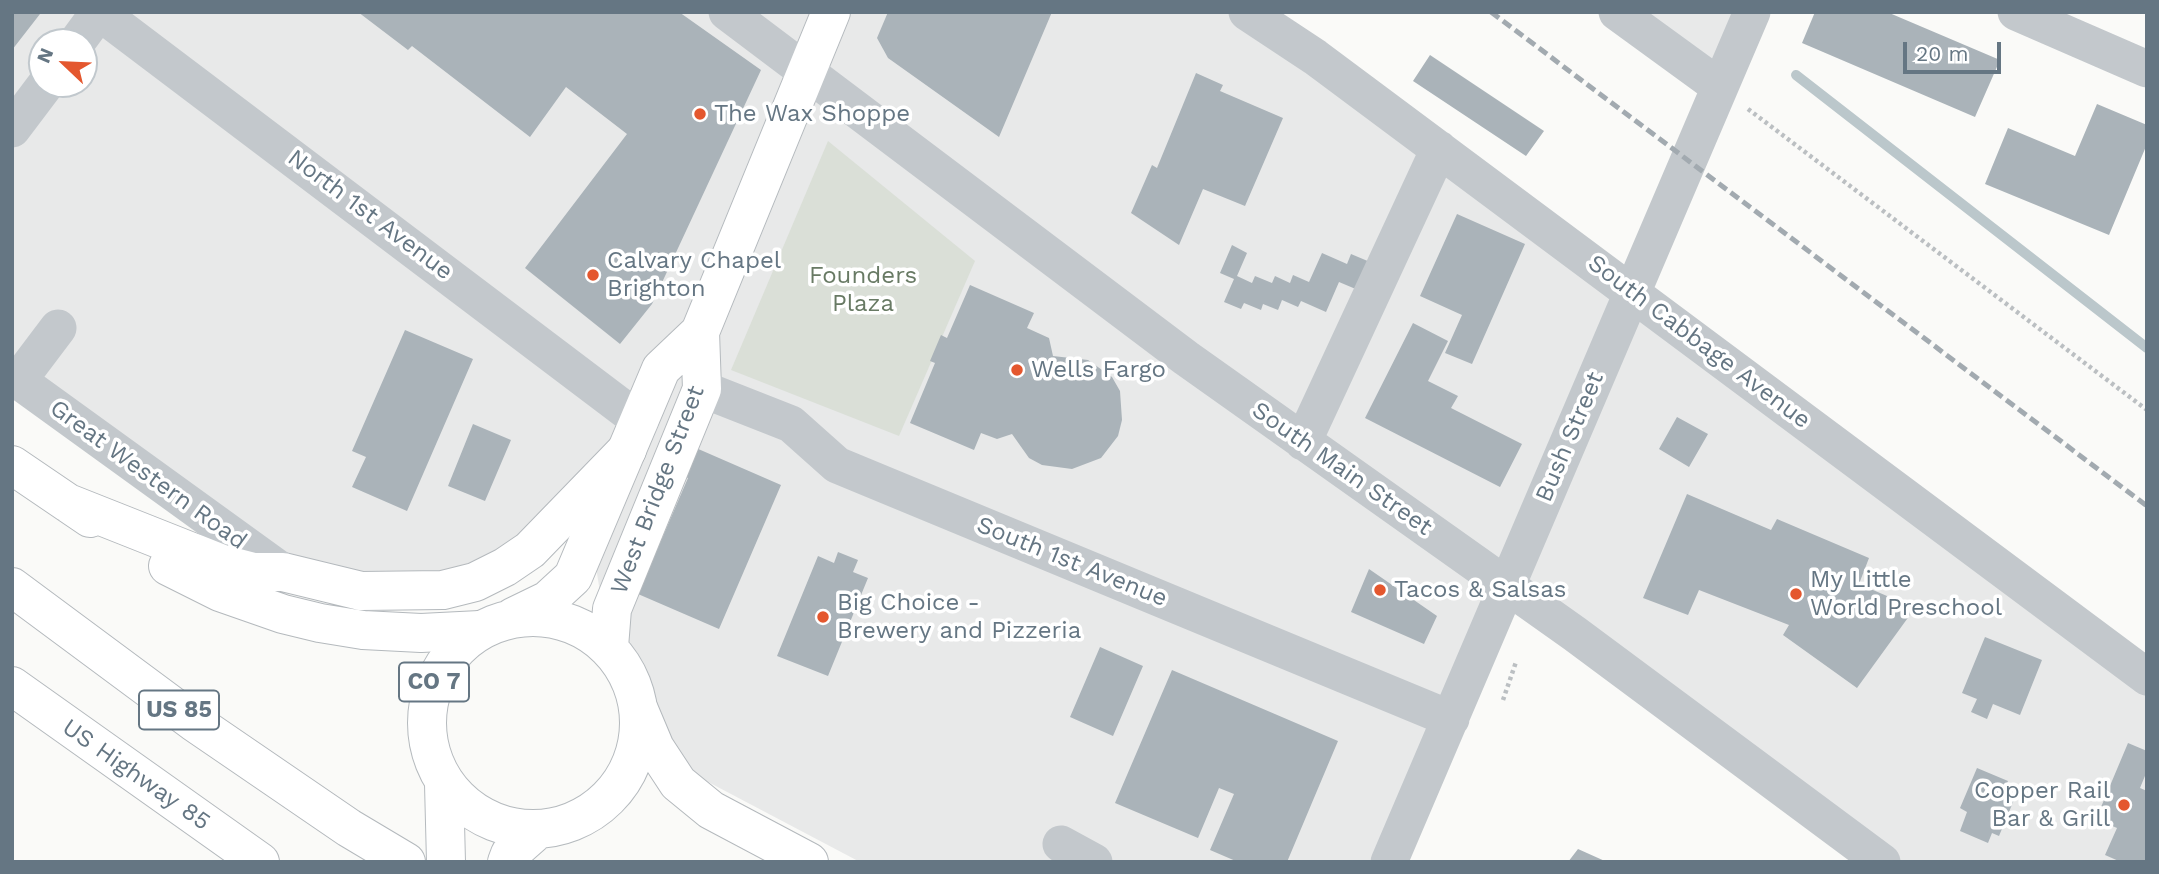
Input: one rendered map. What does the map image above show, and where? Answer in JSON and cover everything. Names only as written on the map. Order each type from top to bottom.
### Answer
[{"type":"main road","name":"West Bridge Street","points":[[610,647],[612,610],[702,389],[700,332],[831,12]]},
{"type":"main road","name":"West Bridge Street","points":[[496,624],[548,600],[573,577],[661,369],[700,332]]},
{"type":"main road","points":[[68,503],[222,564],[253,572],[284,572],[361,591],[443,590],[475,582],[505,567],[530,550],[633,435]]},
{"type":"main road","points":[[12,465],[178,572],[220,592],[283,614],[363,630],[421,633],[548,617],[581,627],[610,647],[630,676],[639,710],[655,748],[678,783],[711,810],[809,862]]},
{"type":"main road","name":"US 85","points":[[12,587],[194,722],[349,828],[406,862]]},
{"type":"main road","name":"CO 7","points":[[446,862],[444,784],[429,752],[426,716],[434,682],[452,652],[496,624]]},
{"type":"main road","name":"US Highway 85","points":[[12,686],[260,862]]},
{"type":"main road","points":[[444,784],[469,809],[501,826],[536,831],[571,824],[602,806],[624,779],[638,746],[639,710]]},
{"type":"main road","points":[[507,862],[510,854],[536,831]]},
{"type":"street","points":[[87,28],[99,12]]},
{"type":"street","name":"North 1st Avenue","points":[[99,12],[633,435]]},
{"type":"street","name":"South Main Street","points":[[727,12],[1185,358],[1506,586],[1882,862]]},
{"type":"street","name":"South Cabbage Avenue","points":[[1247,12],[1315,57],[2147,677]]},
{"type":"street","points":[[1618,12],[1720,88]]},
{"type":"street","name":"Bush Street","points":[[1389,862],[1752,12]]},
{"type":"street","points":[[2016,12],[2147,69]]},
{"type":"street","points":[[12,129],[35,98]]},
{"type":"street","points":[[1303,442],[1439,149]]},
{"type":"street","points":[[15,378],[58,328]]},
{"type":"street","name":"Great Western Road","points":[[15,378],[284,572]]},
{"type":"street","name":"South 1st Avenue","points":[[702,389],[791,424],[837,465],[1451,719]]},
{"type":"street","points":[[1061,844],[1094,862]]},
{"type":"path","points":[[1720,88],[2147,410]]},
{"type":"path","points":[[1503,700],[1516,662]]},
{"type":"shaded area","points":[[12,12],[1247,12],[2147,677],[2147,862],[1882,862],[1507,586],[1389,862],[860,862],[693,774],[639,710],[630,676],[609,647],[591,537],[626,452],[475,582],[296,577],[12,376]]},
{"type":"shaded area","points":[[1617,12],[1752,12],[1720,87]]},
{"type":"green space","name":"Founders Plaza","points":[[828,141],[975,261],[899,436],[731,370]]},
{"type":"building","points":[[12,12],[40,14],[28,28],[12,50]]},
{"type":"building","points":[[358,12],[679,12],[761,70],[652,304],[620,344],[525,268],[627,134],[566,87],[530,137],[412,46],[408,50]]},
{"type":"building","points":[[888,12],[1052,12],[999,137],[888,58],[877,38]]},
{"type":"building","points":[[1815,12],[1887,12],[2000,60],[1975,117],[1802,43]]},
{"type":"building","points":[[1430,55],[1544,131],[1526,156],[1413,81]]},
{"type":"building","points":[[1196,73],[1223,85],[1220,91],[1283,118],[1245,206],[1203,189],[1179,245],[1131,213],[1152,165],[1157,168]]},
{"type":"building","points":[[2097,104],[2147,125],[2147,144],[2109,235],[1985,184],[2008,128],[2075,156]]},
{"type":"building","points":[[1457,214],[1525,244],[1472,364],[1445,353],[1462,315],[1420,296]]},
{"type":"building","points":[[1232,245],[1247,253],[1237,276],[1252,283],[1255,276],[1272,283],[1275,276],[1290,283],[1293,275],[1309,282],[1322,253],[1347,264],[1351,254],[1370,262],[1358,290],[1339,282],[1326,312],[1301,301],[1298,307],[1282,300],[1278,310],[1263,304],[1261,310],[1244,303],[1241,309],[1224,302],[1234,279],[1220,273]]},
{"type":"building","name":"Wells Fargo","points":[[970,285],[1034,313],[1027,328],[1049,338],[1053,356],[1088,360],[1112,377],[1120,391],[1122,420],[1118,436],[1101,458],[1072,469],[1042,465],[1029,458],[1012,434],[997,439],[981,433],[974,450],[910,423],[935,363],[930,361],[941,335],[947,338]]},
{"type":"building","points":[[1413,323],[1448,341],[1428,381],[1458,396],[1451,408],[1522,444],[1500,487],[1365,418]]},
{"type":"building","points":[[405,330],[473,359],[407,511],[352,487],[366,457],[352,451]]},
{"type":"building","points":[[1677,417],[1708,434],[1689,467],[1659,449]]},
{"type":"building","points":[[473,424],[511,440],[485,501],[448,486]]},
{"type":"building","points":[[696,448],[781,485],[719,629],[638,594],[688,478],[683,476]]},
{"type":"building","name":"My Little World Preschool","points":[[1687,494],[1771,530],[1777,519],[1869,558],[1859,584],[1915,608],[1857,688],[1783,635],[1789,625],[1699,590],[1688,615],[1643,598]]},
{"type":"building","name":"Big Choice - Brewery and Pizzeria","points":[[838,552],[858,560],[853,572],[868,578],[828,676],[777,656],[818,556],[834,563]]},
{"type":"building","name":"Tacos & Salsas","points":[[1369,569],[1437,616],[1424,644],[1351,612]]},
{"type":"building","points":[[1985,637],[2042,660],[2020,715],[1993,704],[1987,719],[1971,712],[1977,699],[1962,693]]},
{"type":"building","points":[[1100,647],[1143,666],[1113,736],[1070,717]]},
{"type":"building","points":[[1172,670],[1338,741],[1287,862],[1238,862],[1210,850],[1234,794],[1219,788],[1198,838],[1115,803]]},
{"type":"building","name":"Copper Rail Bar & Grill","points":[[2128,743],[2147,751],[2147,771],[2140,788],[2147,791],[2147,862],[2121,862],[2105,855],[2117,828],[2096,819]]},
{"type":"building","points":[[1977,768],[2008,781],[2004,790],[2016,795],[1999,836],[1992,833],[1988,843],[1960,831],[1967,812],[1960,808]]},
{"type":"building","points":[[1578,849],[1607,862],[1568,862]]},
{"type":"waterway","points":[[1796,75],[2147,348]]},
{"type":"railway","points":[[1491,12],[2147,506]]},
{"type":"place","name":"The Wax Shoppe","points":[[700,114]]},
{"type":"place","name":"Calvary Chapel Brighton","points":[[593,275]]},
{"type":"place","name":"Wells Fargo","points":[[1017,370]]},
{"type":"place","name":"Tacos & Salsas","points":[[1380,590]]},
{"type":"place","name":"My Little World Preschool","points":[[1796,594]]},
{"type":"place","name":"Big Choice - Brewery and Pizzeria","points":[[823,617]]},
{"type":"place","name":"Copper Rail Bar & Grill","points":[[2124,805]]}]
